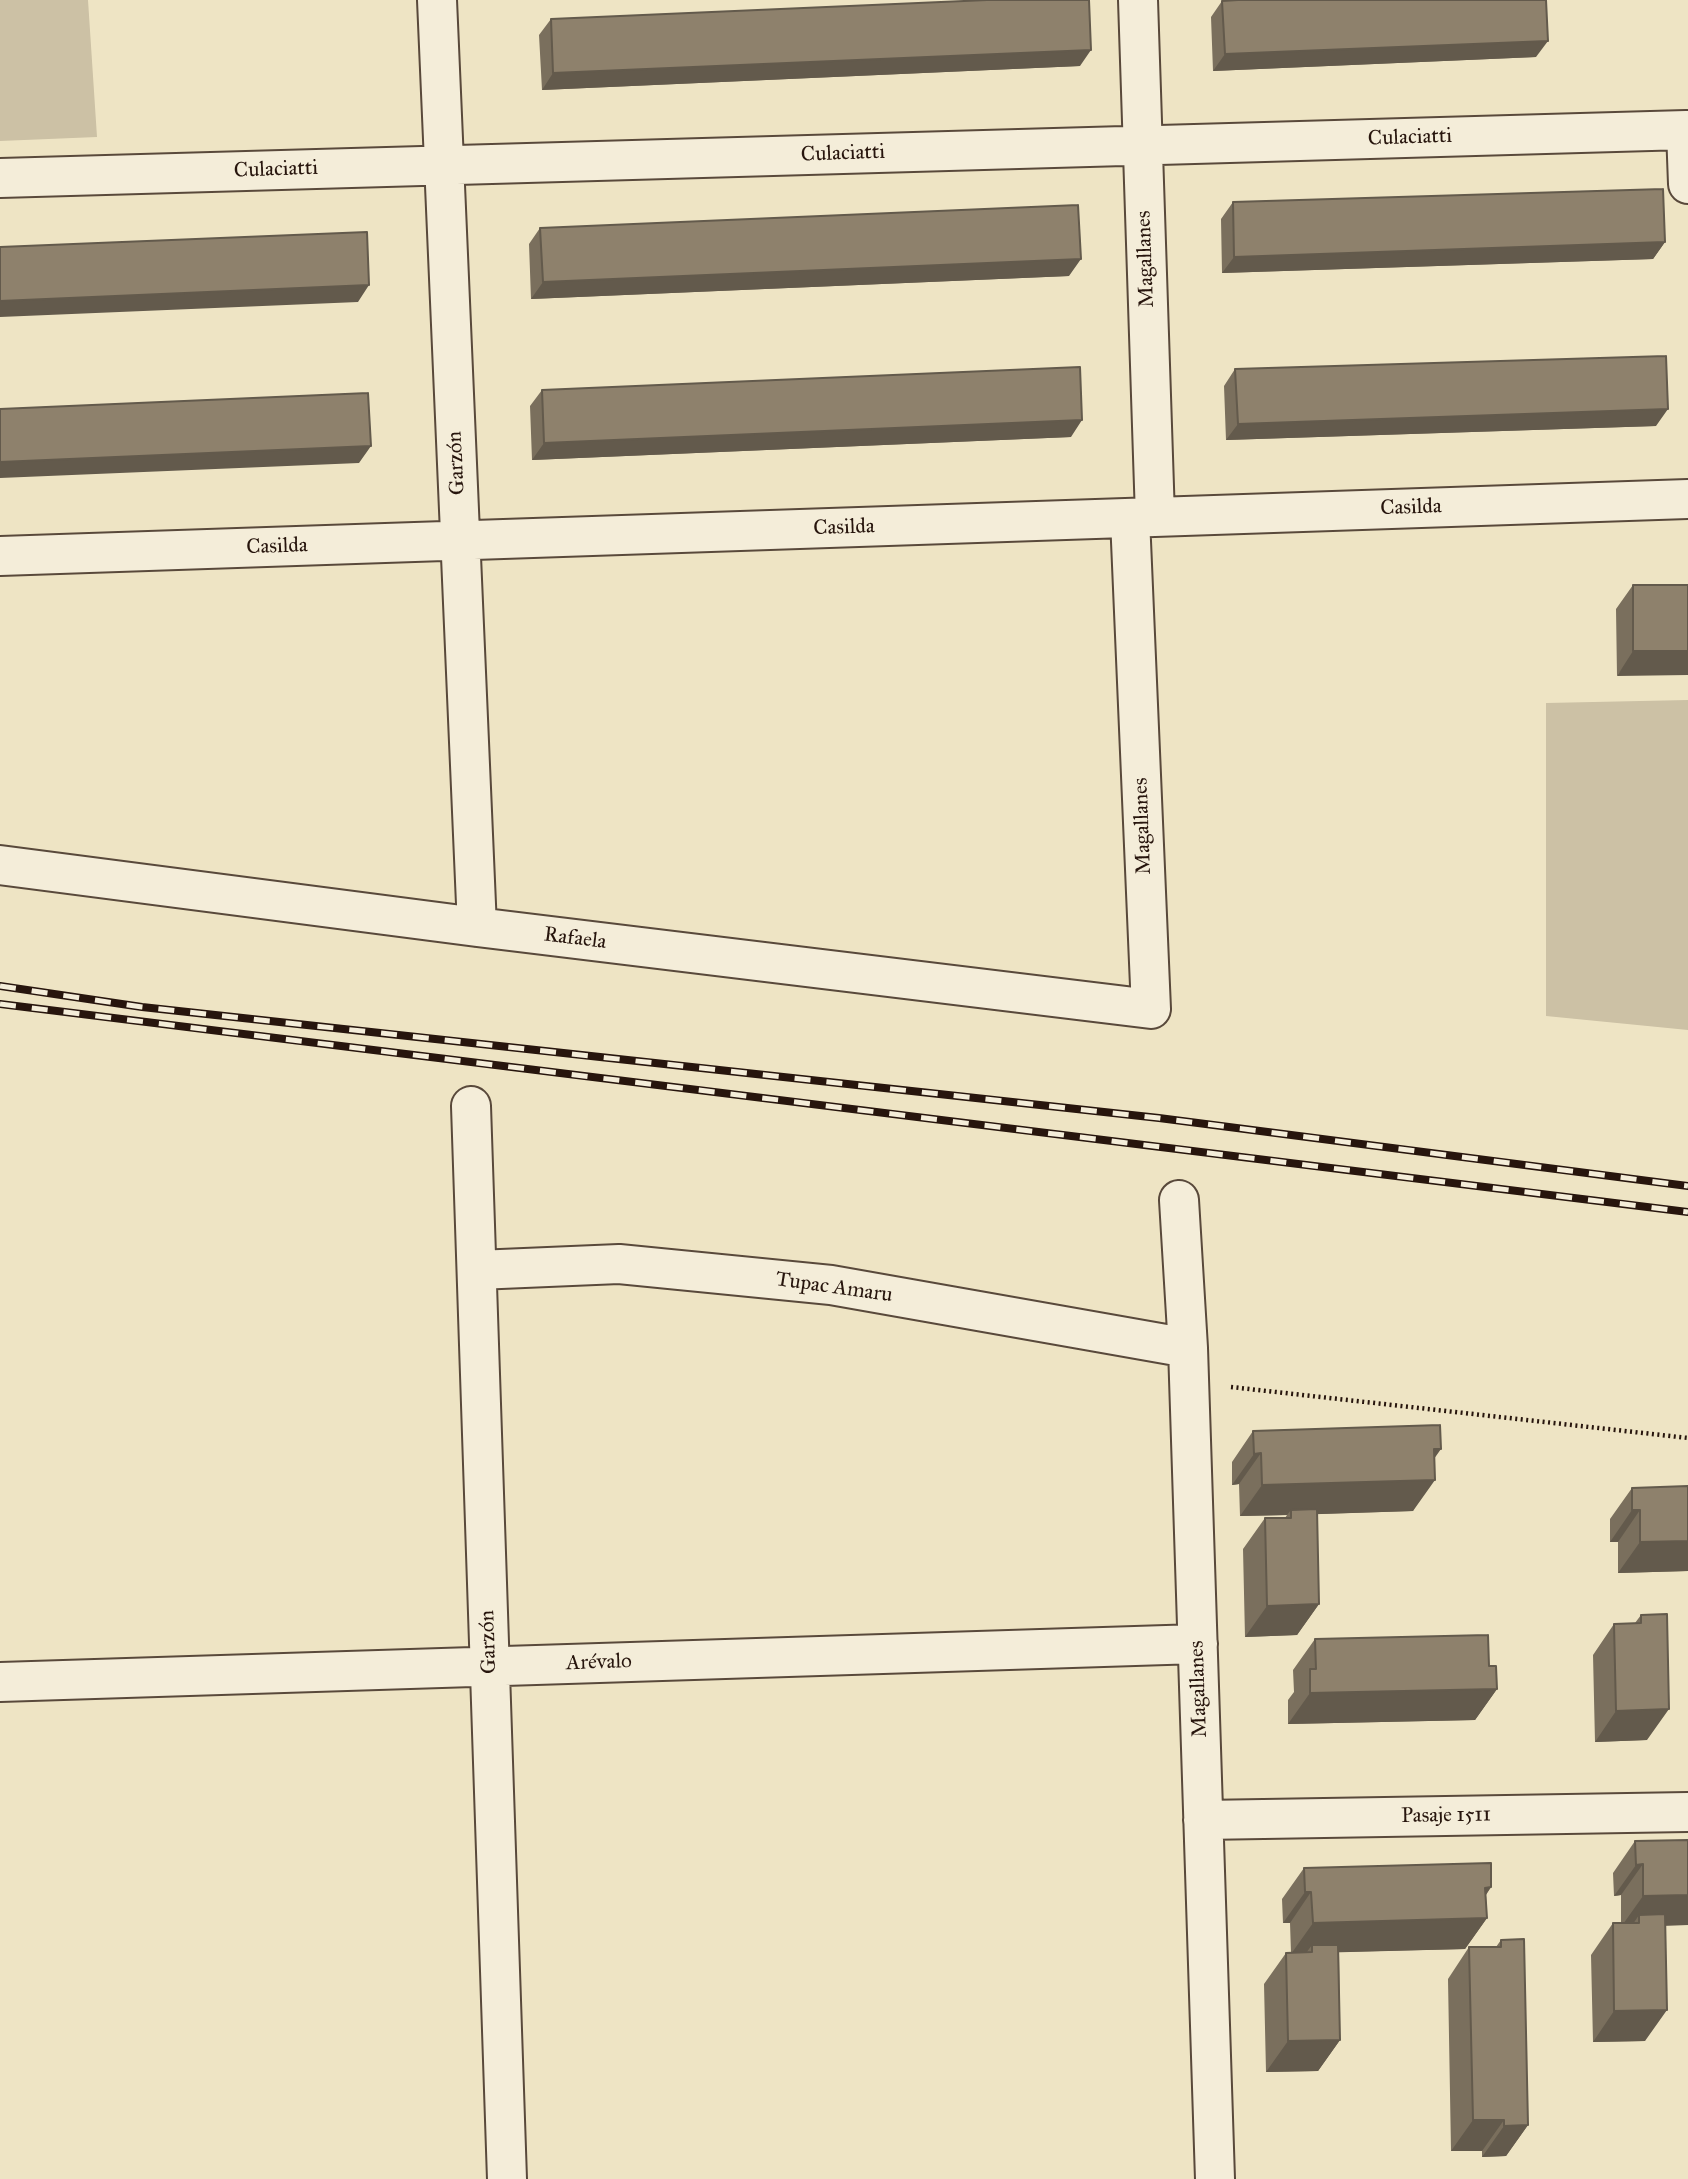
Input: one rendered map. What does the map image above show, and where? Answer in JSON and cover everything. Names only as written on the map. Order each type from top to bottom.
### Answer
[{"type":"street","name":"Garzón","points":[[437,0],[477,927]]},
{"type":"street","name":"Magallanes","points":[[1138,0],[1143,146],[1142,518],[1151,1009]]},
{"type":"street","name":"Culaciatti","points":[[0,178],[1686,130],[1688,184]]},
{"type":"street","name":"Casilda","points":[[0,556],[1688,499]]},
{"type":"street","name":"Rafaela","points":[[0,865],[477,927],[1151,1009]]},
{"type":"street","name":"Garzón","points":[[471,1106],[507,2179]]},
{"type":"street","name":"Magallanes","points":[[1179,1200],[1188,1365],[1215,2179]]},
{"type":"street","name":"Tupac Amaru","points":[[477,1270],[619,1264],[831,1284],[1188,1365]]},
{"type":"street","name":"Arévalo","points":[[0,1682],[1198,1644]]},
{"type":"street","name":"Pasaje 1511","points":[[1203,1820],[1688,1812]]},
{"type":"path","points":[[1188,1365],[1688,1438]]},
{"type":"shaded area","points":[[0,0],[88,0],[97,137],[0,141]]},
{"type":"shaded area","points":[[1688,700],[1688,1030],[1546,1016],[1546,703]]},
{"type":"building","points":[[987,0],[1089,0],[1091,50],[553,73],[551,19]]},
{"type":"building","points":[[1546,0],[1548,41],[1225,54],[1222,1]]},
{"type":"building","points":[[1663,189],[1665,242],[1234,257],[1233,202]]},
{"type":"building","points":[[1078,205],[1081,259],[543,282],[540,228]]},
{"type":"building","points":[[367,232],[369,285],[0,301],[0,247]]},
{"type":"building","points":[[1666,356],[1668,409],[1238,424],[1235,369]]},
{"type":"building","points":[[1080,367],[1082,420],[544,443],[542,390]]},
{"type":"building","points":[[368,393],[371,446],[0,462],[0,409]]},
{"type":"building","points":[[1633,585],[1688,585],[1688,651],[1633,651]]},
{"type":"building","points":[[1440,1425],[1441,1449],[1434,1449],[1435,1480],[1262,1485],[1261,1453],[1254,1454],[1253,1431]]},
{"type":"building","points":[[1688,1486],[1688,1541],[1640,1542],[1640,1510],[1632,1510],[1632,1488]]},
{"type":"building","points":[[1317,1509],[1319,1604],[1267,1606],[1265,1518],[1291,1518],[1291,1510]]},
{"type":"building","points":[[1667,1614],[1669,1709],[1616,1711],[1614,1624],[1641,1623],[1641,1615]]},
{"type":"building","points":[[1488,1635],[1489,1666],[1496,1666],[1497,1689],[1310,1693],[1310,1669],[1316,1669],[1315,1639]]},
{"type":"building","points":[[1688,1840],[1688,1895],[1643,1896],[1643,1864],[1636,1865],[1635,1841]]},
{"type":"building","points":[[1491,1863],[1491,1887],[1485,1888],[1487,1918],[1313,1923],[1311,1892],[1305,1892],[1304,1868]]},
{"type":"building","points":[[1665,1914],[1667,2010],[1614,2011],[1613,1923],[1639,1923],[1639,1915]]},
{"type":"building","points":[[1524,1939],[1528,2125],[1504,2126],[1504,2120],[1473,2120],[1469,1947],[1501,1947],[1501,1940]]},
{"type":"building","points":[[1312,1945],[1338,1945],[1340,2040],[1288,2041],[1286,1953],[1312,1952]]},
{"type":"railway","points":[[0,986],[142,1007],[1159,1118],[1688,1186]]},
{"type":"railway","points":[[0,1004],[1688,1212]]}]
